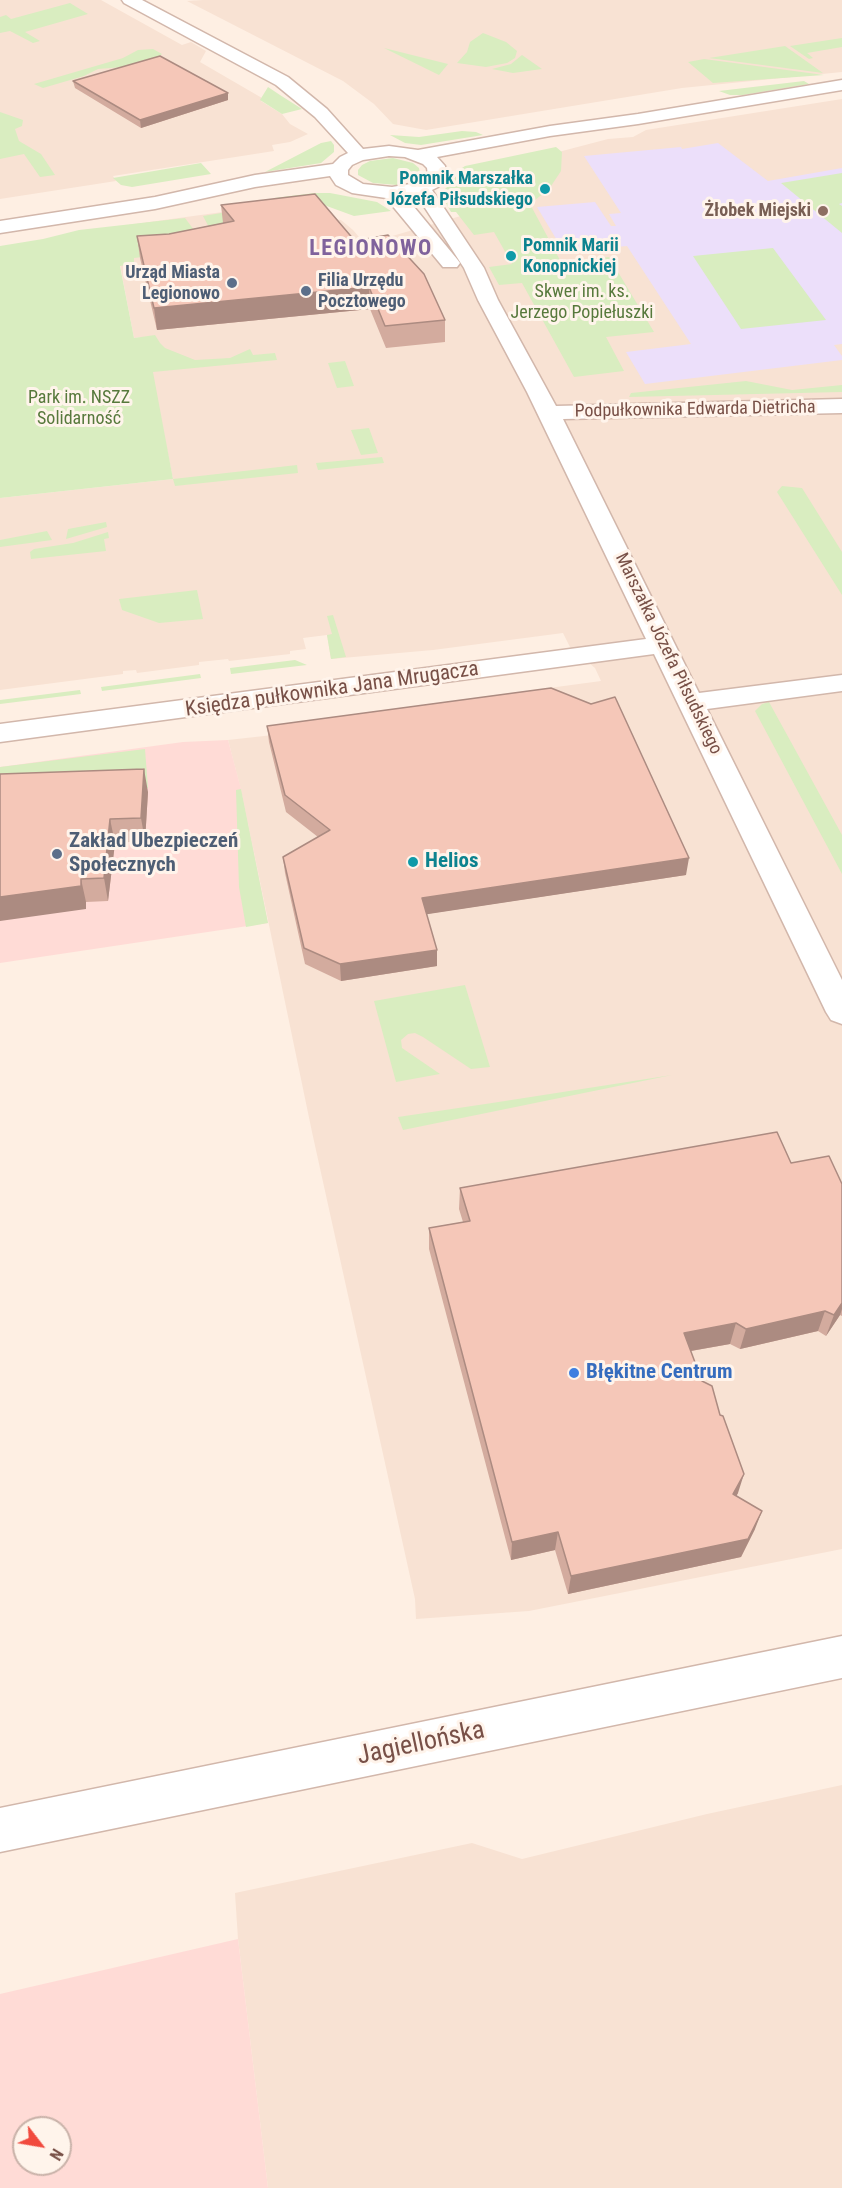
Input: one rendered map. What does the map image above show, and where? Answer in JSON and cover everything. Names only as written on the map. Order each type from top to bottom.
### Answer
[{"type":"street","points":[[130,0],[282,81],[330,98]]},
{"type":"street","points":[[146,9],[164,4]]},
{"type":"street","points":[[282,81],[314,106],[359,155]]},
{"type":"street","points":[[418,155],[549,131],[638,119],[842,85]]},
{"type":"street","points":[[436,166],[559,140],[638,119]]},
{"type":"street","points":[[383,144],[429,160],[436,166],[437,176],[431,183],[421,188],[392,193],[359,189],[341,175],[346,161],[383,144]]},
{"type":"street","points":[[0,227],[155,202],[264,193],[341,175]]},
{"type":"street","name":"Marszałka Józefa Piłsudskiego","points":[[421,188],[474,268],[488,300]]},
{"type":"street","name":"Marszałka Józefa Piłsudskiego","points":[[392,193],[455,269],[488,300],[500,317],[692,702],[842,1012]]},
{"type":"street","name":"Podpułkownika Edwarda Dietricha","points":[[549,413],[842,406]]},
{"type":"street","name":"Księdza pułkownika Jana Mrugacza","points":[[0,733],[663,645]]},
{"type":"street","points":[[692,702],[842,682]]},
{"type":"street","name":"Jagiellońska","points":[[0,1830],[842,1657]]},
{"type":"shaded area","points":[[0,0],[101,0],[182,45],[191,42],[206,51],[200,62],[262,98],[261,101],[282,114],[290,124],[308,134],[290,142],[272,145],[274,151],[113,176],[116,181],[0,199]]},
{"type":"shaded area","points":[[842,0],[842,72],[682,88],[426,130],[393,124],[374,104],[343,81],[187,1]]},
{"type":"shaded area","points":[[842,99],[842,1549],[529,1611],[416,1619],[415,1599],[312,1132],[241,790],[228,740],[291,733],[296,722],[601,681],[595,668],[570,647],[563,633],[433,650],[331,659],[327,635],[303,638],[306,649],[290,651],[290,654],[199,662],[199,665],[137,673],[136,670],[123,671],[123,674],[0,690],[0,498],[173,479],[144,337],[134,338],[120,265],[127,264],[120,226],[252,208],[341,220],[365,244],[512,201],[528,160],[608,139],[633,137],[646,130]]},
{"type":"shaded area","points":[[718,143],[768,181],[842,168],[842,344],[834,345],[842,356],[842,360],[645,384],[626,352],[691,344],[627,246],[564,252],[537,207],[595,202],[611,226],[616,226],[609,214],[621,213],[584,156],[681,147],[682,149]]},
{"type":"shaded area","points":[[228,740],[241,789],[268,923],[0,963],[0,767],[183,742]]},
{"type":"shaded area","points":[[842,1785],[842,2188],[268,2188],[238,1939],[235,1893],[472,1843],[522,1859],[707,1814]]},
{"type":"shaded area","points":[[238,1939],[268,2188],[0,2188],[0,1994]]},
{"type":"green space","points":[[70,3],[88,14],[25,32],[40,41],[33,43],[10,31],[0,33],[0,17],[6,15],[11,19]]},
{"type":"green space","points":[[483,33],[506,42],[517,51],[515,58],[507,63],[486,67],[457,63],[467,52],[470,42]]},
{"type":"green space","points":[[842,38],[842,47],[807,53],[813,58],[809,59],[790,46]]},
{"type":"green space","points":[[785,46],[823,73],[709,58]]},
{"type":"green space","points":[[384,48],[448,64],[439,75]]},
{"type":"green space","points":[[153,49],[162,54],[157,58],[124,67],[98,69],[84,76],[43,88],[34,84],[123,58],[138,50]]},
{"type":"green space","points":[[522,55],[542,69],[513,73],[492,69],[511,64]]},
{"type":"green space","points":[[704,59],[824,75],[713,83],[688,62]]},
{"type":"green space","points":[[804,81],[809,84],[743,95],[730,95],[719,91]]},
{"type":"green space","points":[[268,87],[302,109],[282,114],[260,100]]},
{"type":"green space","points":[[0,112],[23,120],[22,126],[15,129],[19,141],[41,154],[55,175],[40,177],[24,154],[0,159]]},
{"type":"green space","points":[[462,131],[483,135],[421,145],[405,143],[390,135],[419,137]]},
{"type":"green space","points":[[331,141],[334,145],[334,152],[321,163],[265,172],[321,143]]},
{"type":"green space","name":"Skwer im. ks. Jerzego Popiełuszki","points":[[556,147],[562,152],[561,171],[549,189],[530,204],[561,262],[609,257],[654,332],[606,337],[624,371],[574,377],[522,283],[499,285],[489,267],[512,264],[494,232],[474,235],[456,212],[451,212],[443,198],[443,191],[453,181],[459,170],[465,166]]},
{"type":"green space","points":[[393,158],[413,163],[419,168],[420,173],[416,178],[397,185],[373,183],[358,175],[358,170],[362,165],[370,161]]},
{"type":"green space","points":[[201,163],[211,174],[132,187],[121,185],[113,178]]},
{"type":"green space","name":"Żłobek Miejski","points":[[842,173],[842,203],[839,204],[842,206],[842,233],[781,183]]},
{"type":"green space","points":[[330,193],[377,202],[391,211],[354,216],[324,205],[275,201],[274,198]]},
{"type":"green space","name":"Park im. NSZZ Solidarność","points":[[252,208],[211,231],[203,216]]},
{"type":"green space","name":"Park im. NSZZ Solidarność","points":[[185,218],[197,234],[211,231],[170,254],[134,258],[134,264],[120,266],[134,338],[155,335],[165,348],[195,360],[230,358],[250,349],[253,355],[275,353],[277,360],[153,372],[173,479],[0,498],[0,246],[79,230]]},
{"type":"green space","points":[[773,248],[826,320],[741,329],[693,256]]},
{"type":"green space","points":[[345,361],[354,386],[337,388],[328,363]]},
{"type":"green space","points":[[746,381],[792,390],[842,385],[842,392],[629,397],[631,393]]},
{"type":"green space","points":[[369,428],[378,453],[361,455],[351,430]]},
{"type":"green space","points":[[382,457],[384,463],[318,470],[316,463]]},
{"type":"green space","points":[[297,465],[298,473],[175,486],[173,479]]},
{"type":"green space","points":[[782,486],[802,488],[842,552],[842,595],[777,492]]},
{"type":"green space","points":[[106,522],[107,527],[66,539],[68,529]]},
{"type":"green space","points":[[47,531],[52,540],[0,547],[0,540]]},
{"type":"green space","points":[[108,532],[109,538],[104,539],[106,551],[31,559],[30,552],[34,549],[73,543]]},
{"type":"green space","points":[[197,590],[203,619],[159,623],[122,610],[119,599]]},
{"type":"green space","points":[[333,615],[346,657],[331,659],[327,635],[332,634],[327,616]]},
{"type":"green space","points":[[295,660],[307,665],[231,674],[230,668]]},
{"type":"green space","points":[[200,674],[201,678],[102,691],[101,687]]},
{"type":"green space","points":[[80,690],[81,694],[0,704],[0,700]]},
{"type":"green space","points":[[769,702],[842,835],[842,874],[755,711],[762,704]]},
{"type":"green space","points":[[145,749],[148,788],[0,794],[0,767]]},
{"type":"green space","points":[[241,789],[268,923],[246,927],[239,887],[236,790]]},
{"type":"green space","points":[[465,985],[490,1067],[471,1069],[423,1037],[415,1033],[408,1034],[401,1040],[402,1048],[440,1074],[396,1082],[374,1001]]},
{"type":"green space","points":[[672,1075],[403,1130],[398,1117],[492,1103]]},
{"type":"building","points":[[160,56],[228,93],[140,120],[73,81]]},
{"type":"building","points":[[315,194],[355,241],[388,235],[424,274],[445,320],[385,326],[369,287],[154,308],[137,236],[169,234],[234,221],[221,205]]},
{"type":"building","points":[[551,688],[591,704],[615,697],[689,858],[422,898],[437,950],[340,964],[304,948],[283,857],[330,830],[285,795],[267,726]]},
{"type":"building","name":"Zakład Ubezpieczeń Społecznych","points":[[144,769],[141,818],[110,819],[104,878],[81,879],[81,886],[0,897],[0,774]]},
{"type":"building","name":"Błękitne Centrum","points":[[777,1132],[791,1163],[829,1156],[842,1184],[842,1303],[834,1315],[825,1311],[746,1329],[736,1323],[684,1333],[702,1381],[712,1386],[720,1415],[723,1416],[744,1474],[733,1494],[762,1511],[748,1539],[571,1576],[558,1532],[512,1542],[429,1228],[470,1221],[460,1188]]},
{"type":"place","name":"Pomnik Marszałka Józefa Piłsudskiego","points":[[545,189]]},
{"type":"place","name":"Żłobek Miejski","points":[[823,211]]},
{"type":"place","name":"Pomnik Marii Konopnickiej","points":[[511,256]]},
{"type":"place","name":"Urząd Miasta Legionowo","points":[[232,283]]},
{"type":"place","name":"Filia Urzędu Pocztowego","points":[[306,291]]},
{"type":"place","name":"Zakład Ubezpieczeń Społecznych","points":[[57,854]]},
{"type":"place","name":"Helios","points":[[413,862]]},
{"type":"place","name":"Błękitne Centrum","points":[[574,1373]]},
{"type":"district","name":"LEGIONOWO","points":[[371,249]]}]
